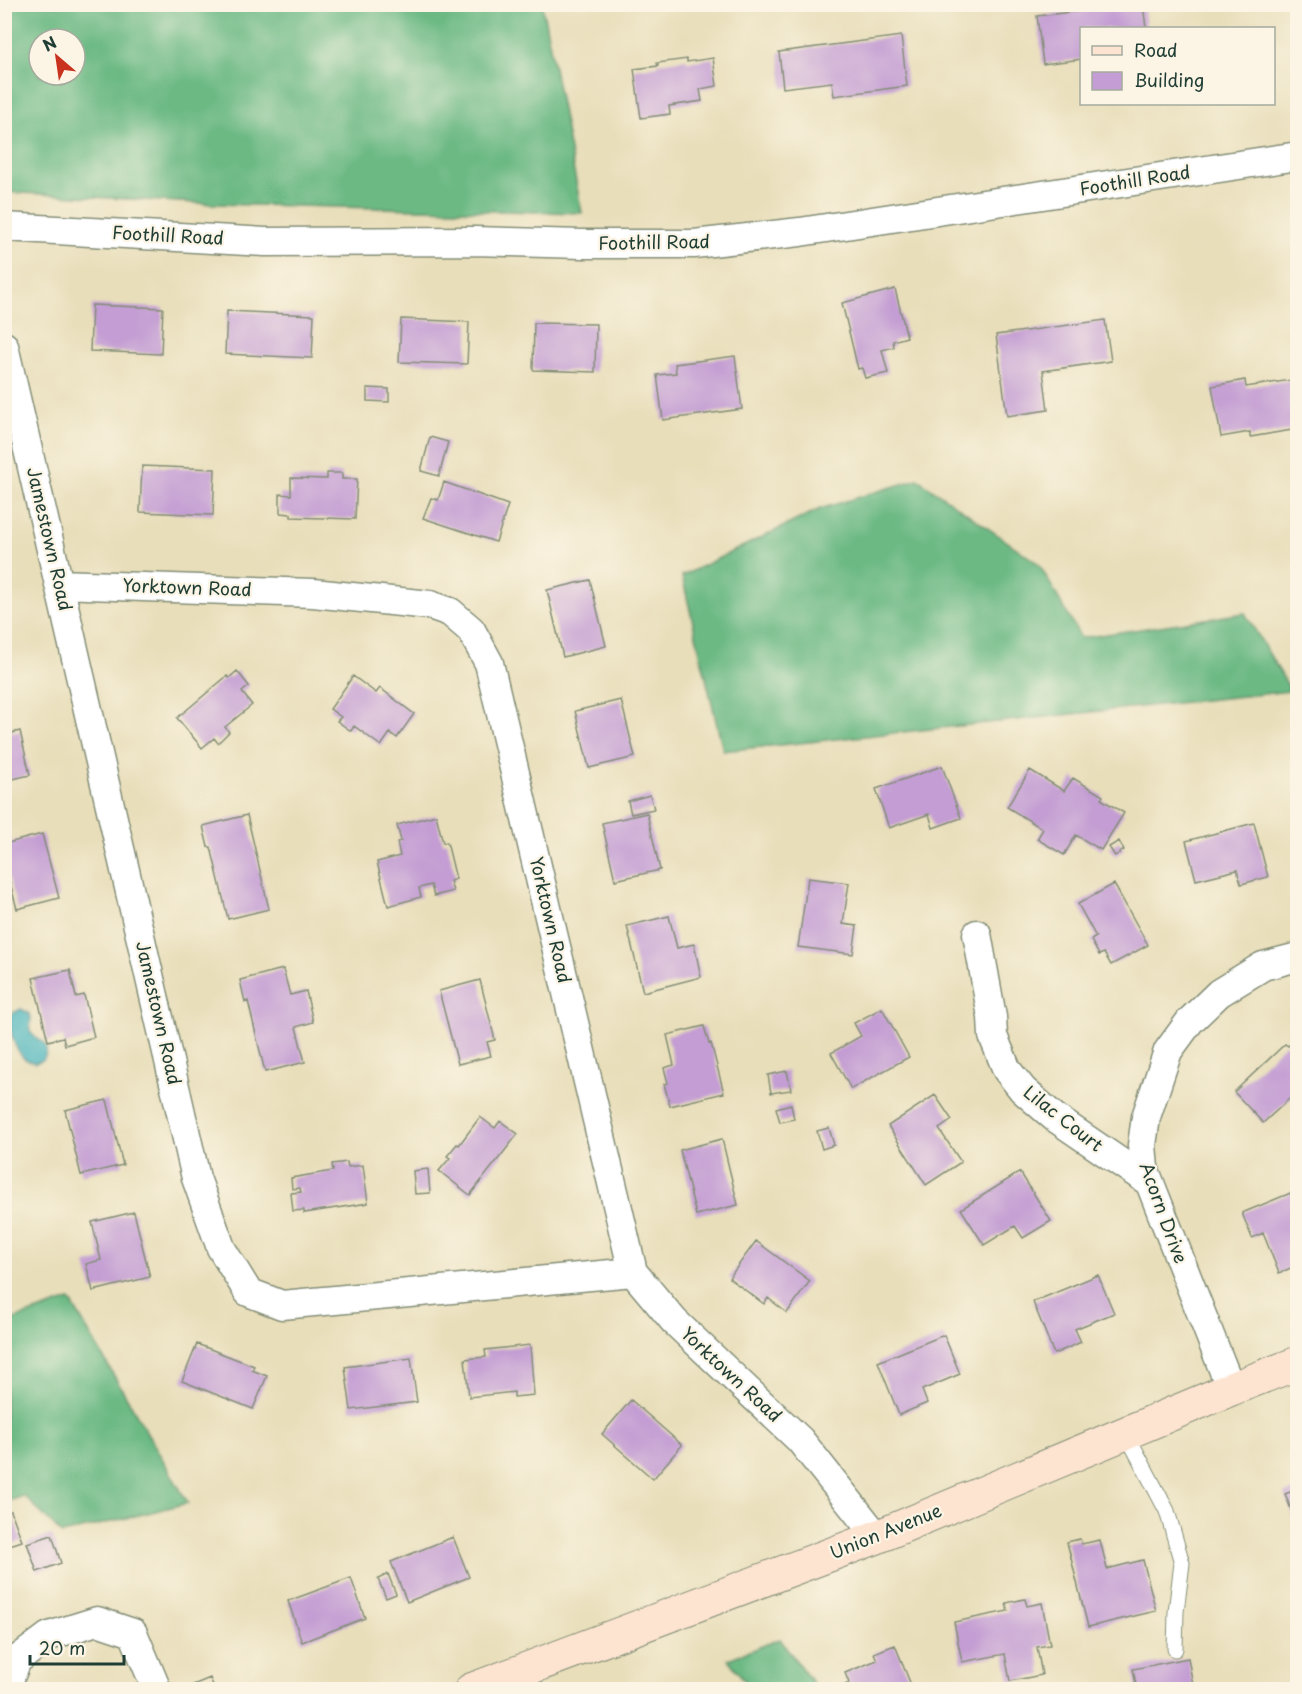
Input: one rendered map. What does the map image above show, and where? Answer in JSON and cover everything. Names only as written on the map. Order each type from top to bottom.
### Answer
[{"type":"street","name":"Foothill Road","points":[[4,227],[265,242],[475,241],[694,244],[800,232],[1298,156]]},
{"type":"street","name":"Jamestown Road","points":[[4,346],[196,1178],[221,1248],[248,1292],[282,1305],[633,1272]]},
{"type":"street","name":"Yorktown Road","points":[[59,584],[313,592],[430,605],[450,612],[471,630],[489,663],[633,1272],[674,1321],[800,1440],[877,1537]]},
{"type":"street","name":"Lilac Court","points":[[977,934],[992,1017],[993,1036],[1007,1070],[1023,1090],[1054,1117],[1149,1182]]},
{"type":"street","name":"Acorn Drive","points":[[1231,1389],[1144,1168],[1142,1145],[1144,1127],[1168,1051],[1190,1021],[1219,993],[1263,966],[1298,957]]},
{"type":"street","name":"Union Avenue","points":[[471,1689],[877,1537],[1298,1363]]},
{"type":"street","points":[[5,1689],[17,1660],[50,1636],[97,1621],[134,1634],[157,1689]]},
{"type":"lane","points":[[1126,1433],[1167,1511],[1182,1563],[1176,1612],[1176,1649]]},
{"type":"green space","points":[[4,5],[542,5],[582,213],[214,204],[5,192]]},
{"type":"green space","points":[[918,479],[1039,564],[1081,638],[1245,613],[1291,691],[723,751],[682,576],[820,509]]},
{"type":"green space","points":[[70,1300],[188,1503],[62,1534],[24,1496],[5,1502],[5,1322]]},
{"type":"green space","points":[[780,1639],[817,1689],[751,1689],[728,1659]]},
{"type":"water","points":[[21,1009],[30,1015],[31,1033],[46,1045],[43,1060],[35,1063],[22,1056],[12,1036],[11,1014]]},
{"type":"building","points":[[1088,4],[1143,4],[1146,27],[1080,27],[1080,59],[1043,64],[1037,16],[1089,10]]},
{"type":"building","points":[[901,36],[907,86],[834,96],[832,82],[783,88],[779,52]]},
{"type":"building","points":[[713,58],[717,86],[700,89],[702,101],[669,106],[670,114],[641,118],[634,69],[658,66],[657,63]]},
{"type":"building","points":[[895,289],[907,337],[893,341],[894,347],[882,350],[888,373],[865,378],[862,368],[858,369],[842,303]]},
{"type":"building","points":[[92,305],[163,308],[161,354],[90,351]]},
{"type":"building","points":[[227,311],[314,315],[312,358],[225,354]]},
{"type":"building","points":[[401,319],[469,322],[467,364],[399,362]]},
{"type":"building","points":[[1105,320],[1111,361],[1043,371],[1048,410],[1007,416],[996,335]]},
{"type":"building","points":[[534,323],[596,324],[595,372],[533,370]]},
{"type":"building","points":[[735,356],[742,409],[663,420],[657,375],[676,373],[675,364]]},
{"type":"building","points":[[1245,380],[1246,387],[1291,380],[1298,429],[1250,437],[1250,432],[1221,437],[1212,386]]},
{"type":"building","points":[[367,388],[389,389],[389,402],[367,401]]},
{"type":"building","points":[[430,437],[448,442],[439,476],[421,471]]},
{"type":"building","points":[[142,466],[215,469],[213,515],[140,512]]},
{"type":"building","points":[[327,473],[342,473],[342,479],[357,479],[355,519],[291,517],[291,514],[280,513],[280,494],[291,495],[291,478],[327,479]]},
{"type":"building","points":[[444,482],[508,505],[496,542],[423,518],[431,498],[438,500]]},
{"type":"building","points":[[590,580],[606,646],[563,657],[547,590]]},
{"type":"building","points":[[237,671],[249,686],[242,692],[252,705],[225,727],[229,732],[218,743],[214,738],[202,748],[177,718],[227,676],[229,678]]},
{"type":"building","points":[[353,676],[376,693],[380,688],[414,714],[397,738],[390,733],[381,746],[354,726],[351,731],[337,721],[341,717],[330,709]]},
{"type":"building","points":[[621,700],[635,757],[589,768],[575,711]]},
{"type":"building","points":[[4,713],[7,713],[12,733],[20,731],[30,775],[4,781]]},
{"type":"building","points":[[942,766],[961,818],[933,828],[929,814],[889,828],[876,789]]},
{"type":"building","points":[[1030,770],[1064,791],[1073,778],[1103,796],[1101,799],[1124,813],[1101,850],[1076,835],[1064,855],[1037,839],[1043,829],[1007,807]]},
{"type":"building","points":[[650,795],[654,809],[631,814],[628,801]]},
{"type":"building","points":[[647,813],[660,870],[615,880],[602,823]]},
{"type":"building","points":[[247,815],[269,909],[228,919],[211,847],[208,847],[203,826]]},
{"type":"building","points":[[436,815],[443,843],[447,842],[456,879],[450,881],[453,891],[434,896],[431,885],[419,888],[421,897],[388,906],[377,862],[400,856],[397,842],[401,841],[397,825]]},
{"type":"building","points":[[1254,823],[1268,877],[1241,884],[1237,870],[1196,880],[1186,841]]},
{"type":"building","points":[[42,834],[59,898],[17,909],[4,860],[4,844]]},
{"type":"building","points":[[1119,841],[1124,850],[1115,856],[1109,847]]},
{"type":"building","points":[[808,878],[849,883],[843,924],[857,926],[853,954],[798,947]]},
{"type":"building","points":[[1114,884],[1148,945],[1111,965],[1104,953],[1099,955],[1091,940],[1096,937],[1078,904]]},
{"type":"building","points":[[669,916],[677,948],[694,944],[701,977],[643,992],[627,926]]},
{"type":"building","points":[[283,969],[290,995],[306,991],[313,1022],[296,1027],[305,1062],[265,1072],[248,1001],[245,1002],[240,980]]},
{"type":"building","points":[[70,970],[76,997],[84,995],[94,1037],[65,1045],[63,1037],[48,1041],[33,978]]},
{"type":"building","points":[[480,980],[495,1040],[487,1042],[491,1056],[458,1064],[439,991]]},
{"type":"building","points":[[882,1008],[909,1057],[851,1089],[831,1053],[861,1036],[854,1023]]},
{"type":"building","points":[[704,1026],[709,1044],[711,1043],[724,1093],[670,1106],[664,1084],[668,1083],[664,1068],[674,1065],[667,1035]]},
{"type":"building","points":[[1298,1037],[1298,1091],[1263,1123],[1234,1092],[1285,1044],[1288,1046]]},
{"type":"building","points":[[787,1071],[791,1090],[771,1093],[768,1075]]},
{"type":"building","points":[[935,1095],[952,1120],[939,1129],[961,1162],[926,1185],[888,1126]]},
{"type":"building","points":[[107,1100],[123,1165],[81,1175],[65,1110]]},
{"type":"building","points":[[791,1104],[794,1119],[780,1122],[776,1108]]},
{"type":"building","points":[[480,1117],[495,1128],[500,1121],[518,1134],[470,1195],[439,1171],[450,1158],[447,1156],[457,1144],[459,1145]]},
{"type":"building","points":[[829,1128],[834,1145],[822,1149],[817,1131]]},
{"type":"building","points":[[722,1139],[738,1205],[696,1215],[680,1150]]},
{"type":"building","points":[[347,1162],[348,1167],[363,1165],[368,1203],[304,1213],[304,1210],[293,1211],[291,1193],[301,1192],[300,1188],[292,1189],[291,1178],[333,1171],[332,1164]]},
{"type":"building","points":[[428,1169],[430,1193],[415,1194],[413,1171]]},
{"type":"building","points":[[1020,1172],[1051,1221],[1023,1238],[1015,1226],[984,1245],[961,1209]]},
{"type":"building","points":[[1293,1192],[1298,1204],[1298,1265],[1279,1273],[1263,1233],[1252,1238],[1242,1213]]},
{"type":"building","points":[[134,1212],[150,1277],[93,1291],[86,1264],[101,1260],[92,1222]]},
{"type":"building","points":[[756,1241],[810,1281],[787,1313],[768,1298],[764,1304],[729,1278]]},
{"type":"building","points":[[1098,1275],[1114,1313],[1075,1329],[1081,1342],[1054,1354],[1033,1302]]},
{"type":"building","points":[[944,1335],[960,1374],[922,1390],[927,1403],[899,1415],[878,1362]]},
{"type":"building","points":[[197,1344],[254,1366],[252,1370],[267,1376],[253,1409],[182,1381]]},
{"type":"building","points":[[530,1345],[534,1395],[514,1397],[514,1392],[469,1397],[465,1359],[486,1357],[485,1350]]},
{"type":"building","points":[[411,1358],[417,1402],[351,1410],[345,1367]]},
{"type":"building","points":[[631,1400],[682,1445],[653,1479],[602,1434]]},
{"type":"building","points":[[1298,1489],[1298,1525],[1297,1525],[1285,1494]]},
{"type":"building","points":[[11,1511],[22,1541],[4,1547],[4,1513]]},
{"type":"building","points":[[52,1535],[61,1563],[37,1572],[27,1543]]},
{"type":"building","points":[[453,1537],[469,1577],[407,1602],[391,1562]]},
{"type":"building","points":[[1080,1539],[1082,1544],[1100,1540],[1107,1569],[1143,1560],[1156,1611],[1088,1627],[1067,1542]]},
{"type":"building","points":[[388,1574],[396,1594],[386,1598],[378,1579]]},
{"type":"building","points":[[351,1578],[365,1618],[302,1642],[288,1601]]},
{"type":"building","points":[[1025,1599],[1027,1606],[1042,1603],[1050,1645],[1037,1647],[1042,1675],[1010,1681],[1005,1654],[962,1662],[954,1622],[1008,1611],[1006,1603]]},
{"type":"building","points":[[895,1645],[913,1690],[835,1690],[849,1683],[845,1673],[877,1660],[874,1653]]},
{"type":"building","points":[[1188,1658],[1194,1690],[1137,1690],[1133,1669]]},
{"type":"building","points":[[210,1678],[215,1690],[183,1690],[183,1689]]}]
